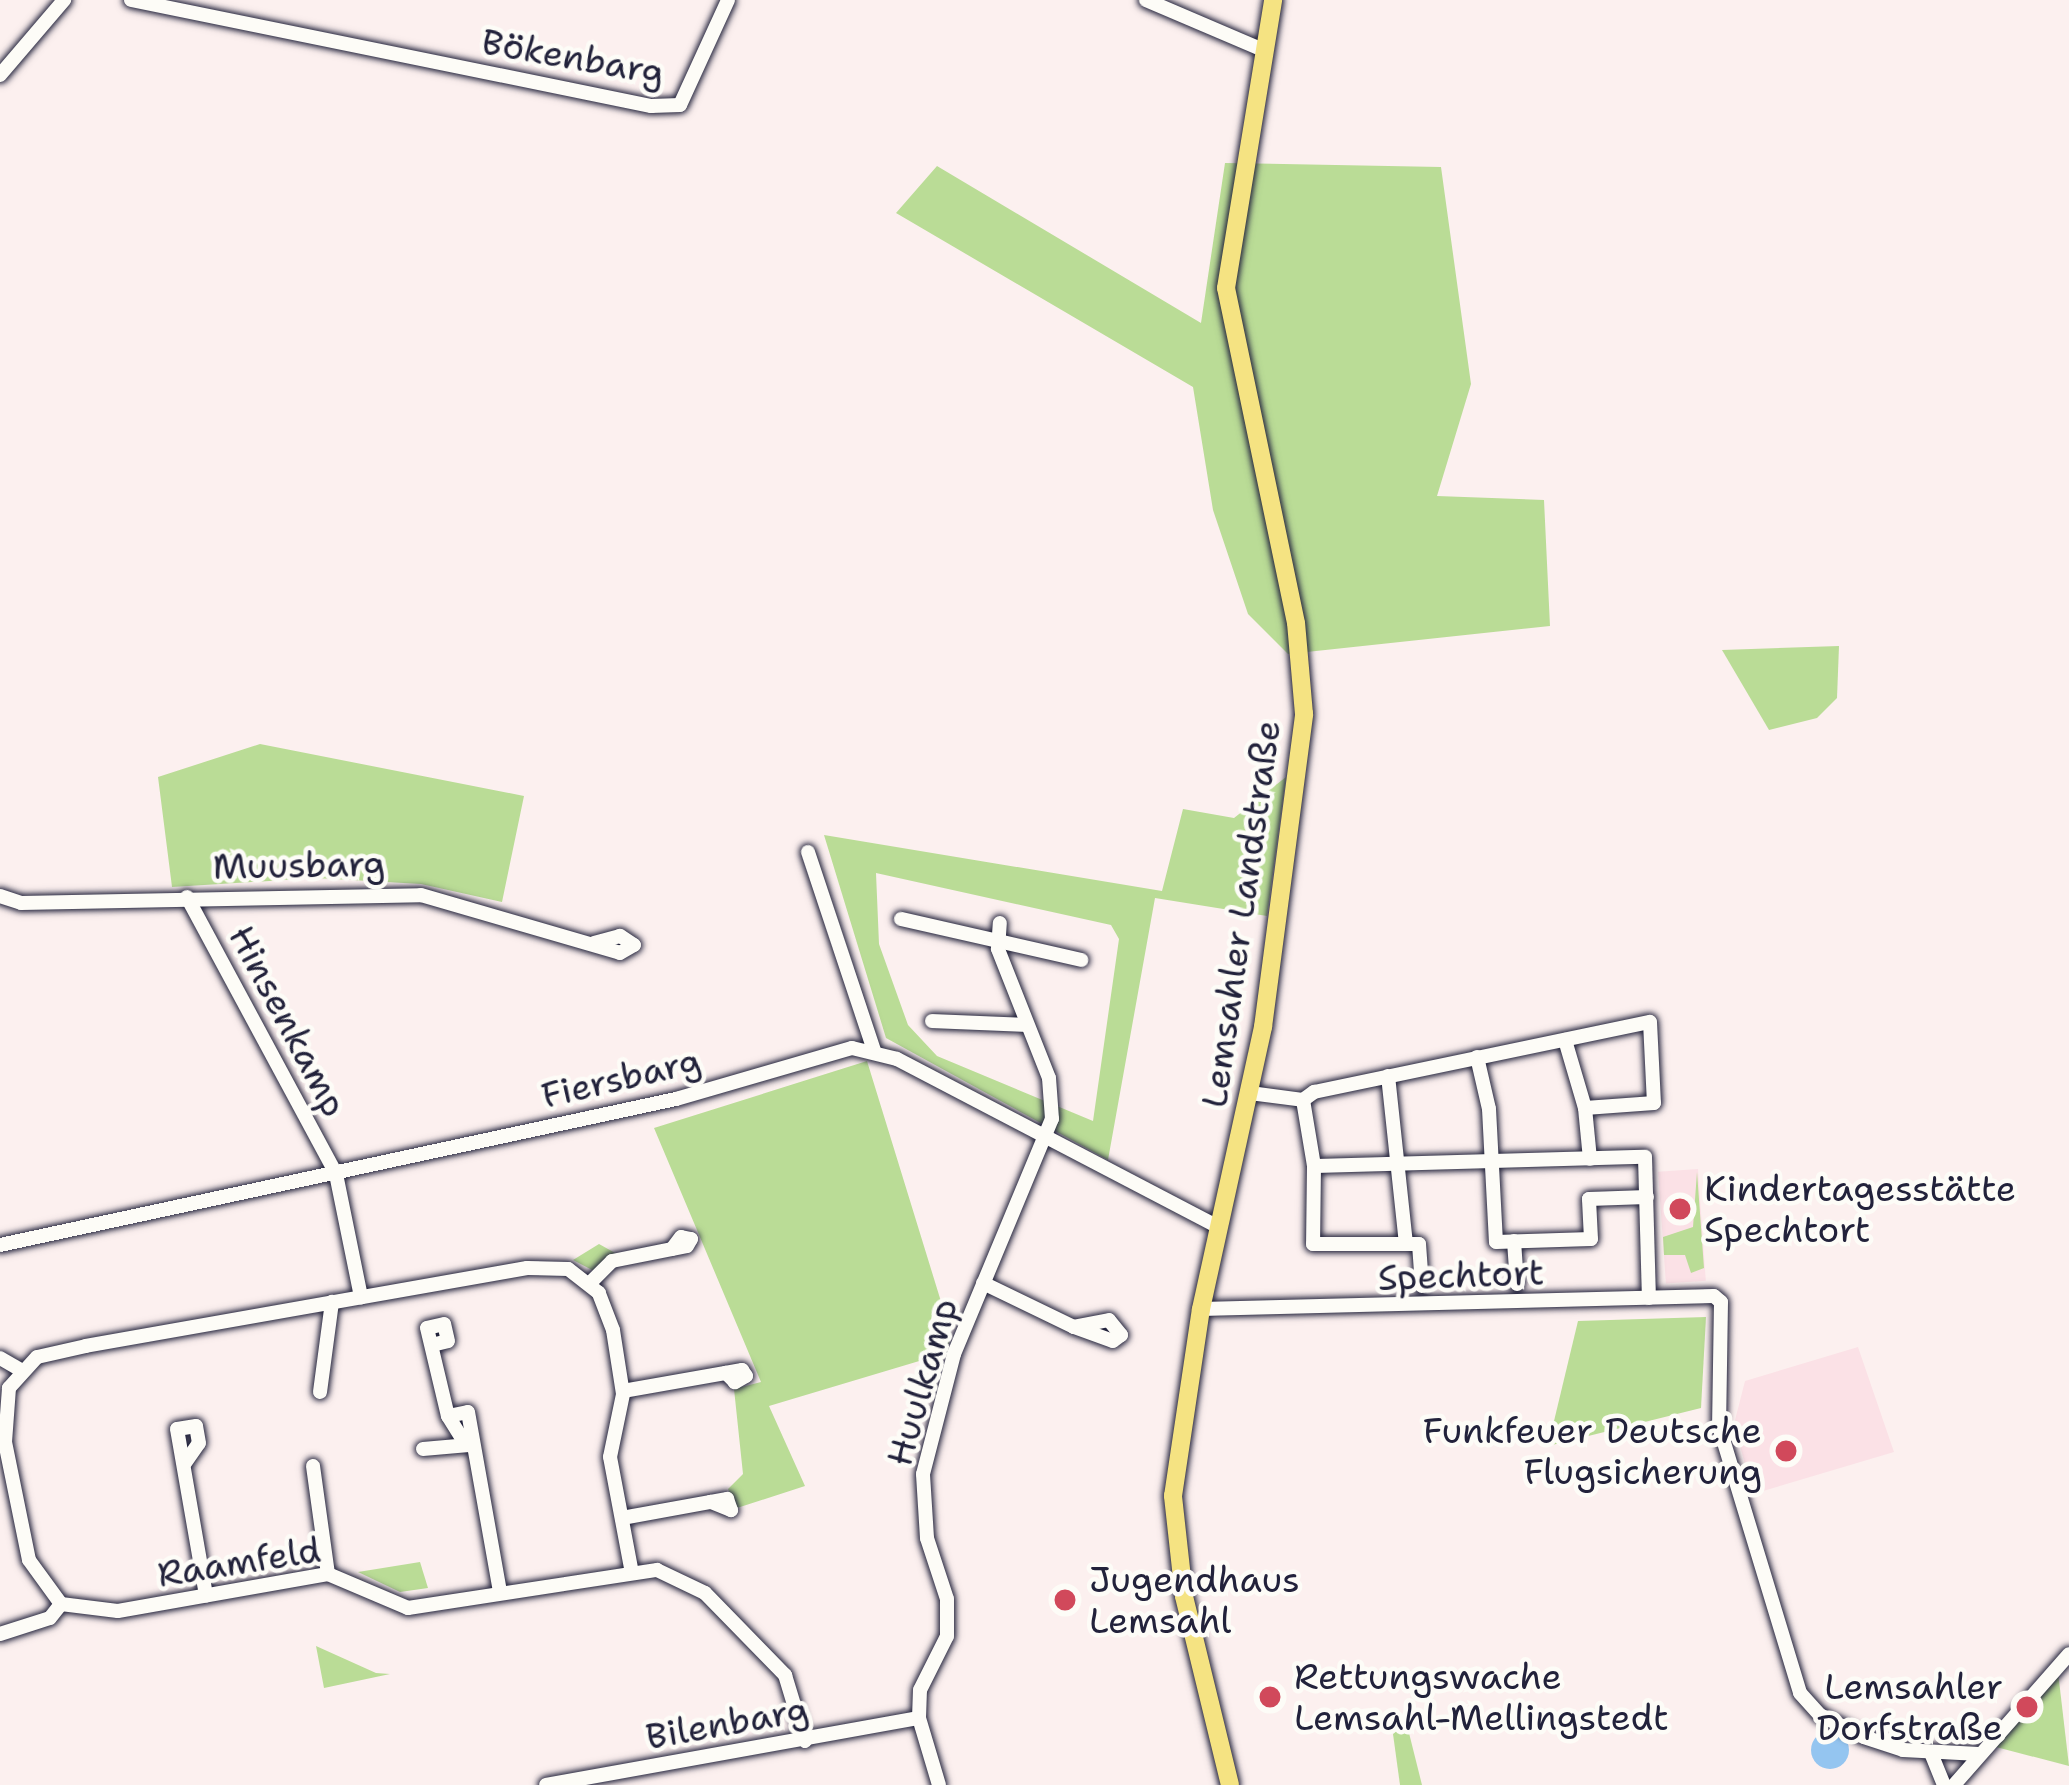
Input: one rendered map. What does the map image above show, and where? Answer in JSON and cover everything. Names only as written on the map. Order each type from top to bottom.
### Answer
[{"type":"main road","name":"Lemsahler Landstraße","points":[[1230,1785],[1173,1516],[1177,1438],[1250,1093],[1305,689],[1226,288],[1274,0]]},
{"type":"street","points":[[0,75],[64,0]]},
{"type":"street","name":"Bökenbarg","points":[[130,0],[665,106],[680,105],[728,0]]},
{"type":"street","points":[[1146,0],[1263,50]]},
{"type":"street","points":[[808,852],[874,1050],[1220,1227]]},
{"type":"street","name":"Muusbarg","points":[[0,896],[21,903],[421,895],[594,943]]},
{"type":"street","name":"Hinsenkamp","points":[[187,897],[336,1174],[361,1297]]},
{"type":"street","points":[[901,919],[1081,960]]},
{"type":"street","points":[[998,940],[1000,923]]},
{"type":"street","name":"Huulkamp","points":[[919,1718],[920,1690],[947,1636],[947,1599],[921,1497],[923,1474],[949,1370],[1044,1139],[1049,1078],[998,940]]},
{"type":"street","points":[[932,1021],[1027,1025]]},
{"type":"street","points":[[1250,1093],[1303,1100],[1388,1076],[1650,1022],[1654,1103],[1585,1108]]},
{"type":"street","points":[[1565,1040],[1585,1108],[1590,1159]]},
{"type":"street","name":"Fiersbarg","points":[[0,1245],[676,1099],[841,1049],[874,1050]]},
{"type":"street","points":[[1477,1057],[1492,1162],[1496,1242],[1591,1239],[1589,1199],[1647,1197]]},
{"type":"street","points":[[1388,1076],[1406,1244]]},
{"type":"street","points":[[1303,1100],[1313,1166],[1313,1244],[1420,1244],[1422,1286]]},
{"type":"street","points":[[1313,1166],[1645,1157],[1649,1298]]},
{"type":"street","points":[[1514,1241],[1516,1284]]},
{"type":"street","points":[[590,1283],[612,1261],[672,1249]]},
{"type":"street","points":[[0,1634],[50,1618],[62,1604],[29,1560],[5,1442],[9,1388],[37,1357],[546,1266],[590,1283],[608,1311],[623,1391],[610,1449],[631,1568]]},
{"type":"street","points":[[983,1283],[1074,1327]]},
{"type":"street","name":"Spechtort","points":[[1201,1309],[1649,1298],[1721,1302],[1719,1426],[1799,1693],[1820,1715],[1864,1737],[1931,1753]]},
{"type":"street","points":[[320,1392],[332,1302]]},
{"type":"street","points":[[432,1345],[448,1416],[468,1412],[467,1444],[500,1592]]},
{"type":"street","points":[[0,1358],[21,1370]]},
{"type":"street","points":[[623,1391],[726,1373]]},
{"type":"street","points":[[423,1448],[467,1444]]},
{"type":"street","points":[[185,1463],[206,1596]]},
{"type":"street","points":[[314,1466],[328,1574]]},
{"type":"street","points":[[622,1518],[711,1502]]},
{"type":"street","name":"Raamfeld","points":[[62,1604],[100,1612],[328,1574],[399,1607],[631,1568],[667,1572],[705,1593],[790,1681],[805,1741]]},
{"type":"street","points":[[1954,1785],[2069,1654]]},
{"type":"street","points":[[919,1718],[938,1785]]},
{"type":"street","name":"Bilenbarg","points":[[546,1785],[919,1718]]},
{"type":"street","points":[[1944,1785],[1931,1753],[1979,1754]]},
{"type":"shaded area","name":"Kindertagesstätte Spechtort","points":[[1698,1169],[1706,1281],[1666,1284],[1658,1172]]},
{"type":"shaded area","points":[[1858,1347],[1894,1452],[1753,1494],[1734,1424],[1745,1381]]},
{"type":"green space","points":[[1225,163],[1441,167],[1471,384],[1437,496],[1544,500],[1550,626],[1288,654],[1248,614],[1213,510],[1193,387],[896,213],[937,166],[1201,323]]},
{"type":"green space","points":[[1839,646],[1837,698],[1817,718],[1769,730],[1722,650]]},
{"type":"green space","points":[[260,744],[524,796],[502,902],[421,884],[316,878],[172,887],[158,777]]},
{"type":"green space","points":[[1286,777],[1267,916],[1155,898],[1108,1160],[886,1038],[824,835],[1162,891],[1183,809],[1234,818]],"holes":[[[876,873],[1111,925],[1119,939],[1093,1121],[937,1056],[908,1025],[879,944]]]},
{"type":"green space","points":[[867,1061],[951,1334],[946,1353],[769,1406],[805,1486],[737,1508],[728,1489],[743,1474],[734,1389],[761,1382],[654,1128]]},
{"type":"green space","points":[[1697,1172],[1704,1268],[1691,1273],[1685,1255],[1664,1255],[1663,1237],[1693,1227]]},
{"type":"green space","points":[[599,1244],[617,1254],[594,1271],[573,1260]]},
{"type":"green space","points":[[1706,1317],[1701,1408],[1548,1446],[1578,1321]]},
{"type":"green space","points":[[420,1562],[428,1588],[400,1592],[358,1572]]},
{"type":"green space","points":[[316,1646],[376,1673],[390,1674],[324,1688]]},
{"type":"green space","points":[[2058,1672],[2069,1766],[1996,1747]]},
{"type":"green space","points":[[1408,1729],[1422,1785],[1400,1785],[1393,1734]]},
{"type":"water","points":[[1830,1731],[1844,1736],[1849,1750],[1844,1764],[1830,1769],[1816,1764],[1811,1750],[1816,1736]]},
{"type":"place","name":"Kindertagesstätte Spechtort","points":[[1680,1209]]},
{"type":"place","name":"Funkfeuer Deutsche Flugsicherung","points":[[1786,1451]]},
{"type":"place","name":"Jugendhaus Lemsahl","points":[[1065,1600]]},
{"type":"place","name":"Rettungswache Lemsahl-Mellingstedt","points":[[1270,1697]]},
{"type":"place","name":"Lemsahler Dorfstraße","points":[[2027,1707]]}]
